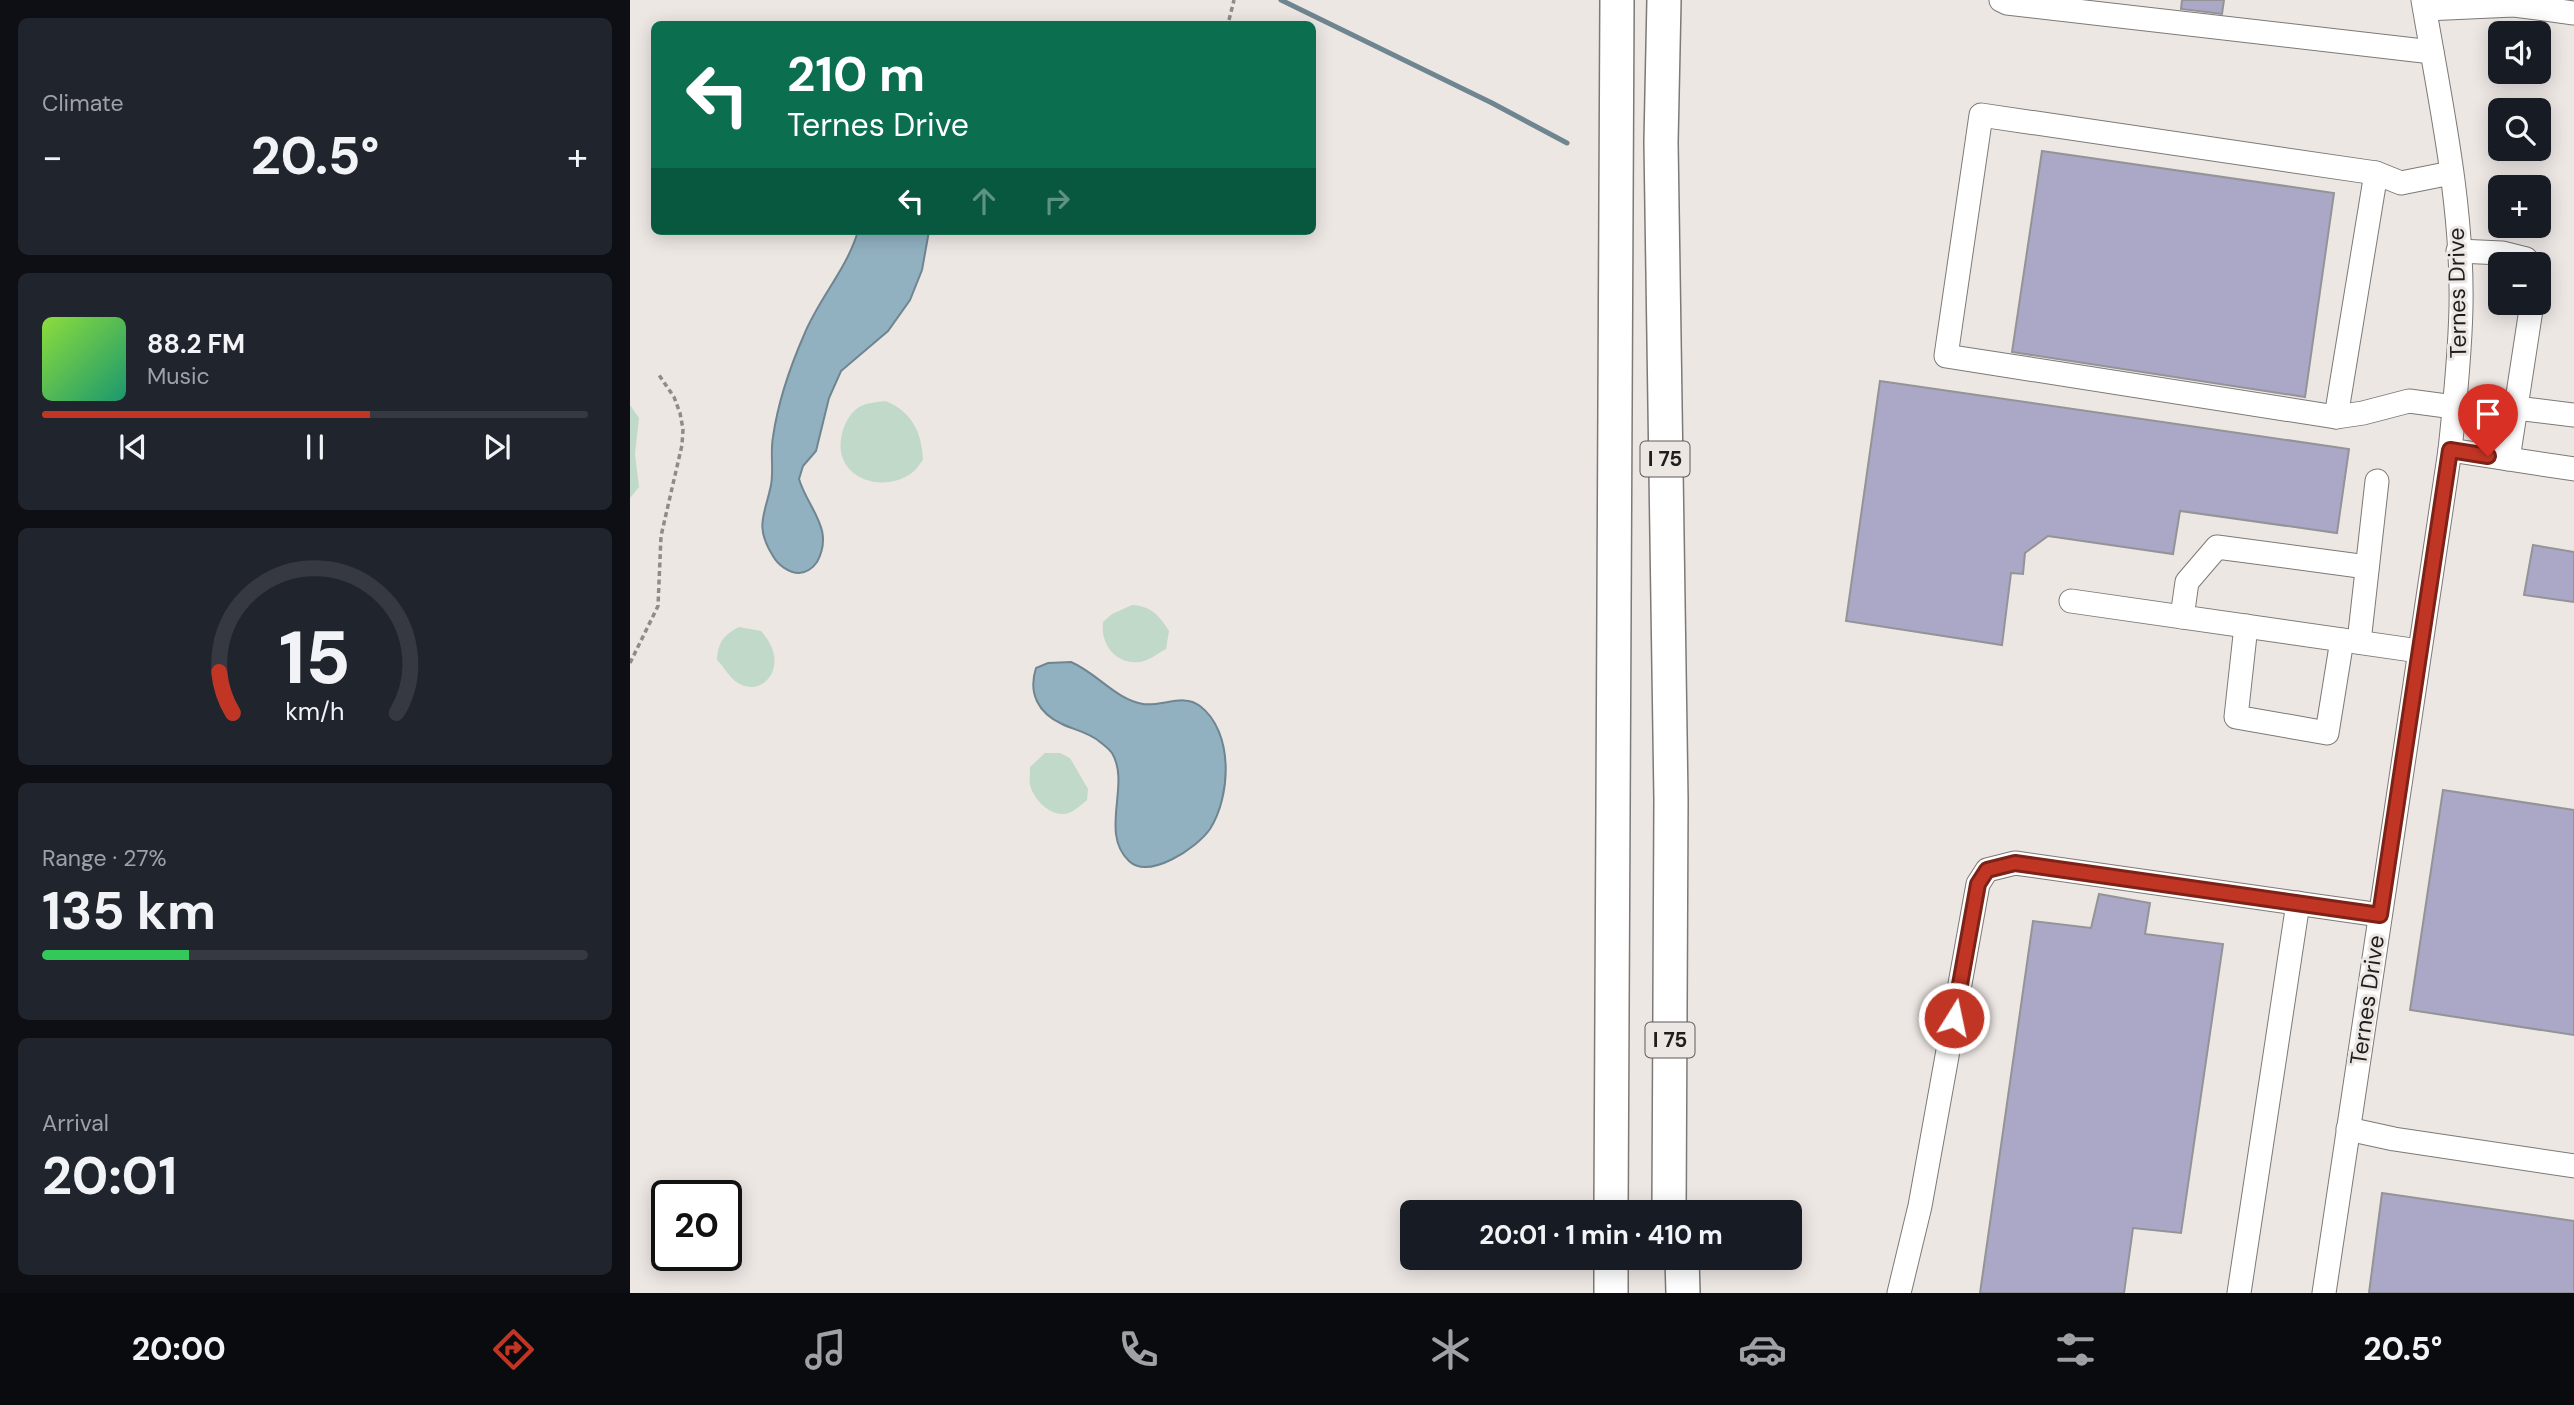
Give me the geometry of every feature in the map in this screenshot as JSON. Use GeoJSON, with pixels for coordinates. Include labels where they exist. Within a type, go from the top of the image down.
{"type":"FeatureCollection","features":[{"type":"Feature","properties":{"kind":"highway","name":"I 75"},"geometry":{"type":"LineString","coordinates":[[1611,1200],[1617,0]]}},
{"type":"Feature","properties":{"kind":"highway","name":"I 75"},"geometry":{"type":"LineString","coordinates":[[1664,0],[1661,142],[1671,800],[1669,1200]]}},
{"type":"Feature","properties":{"kind":"highway"},"geometry":{"type":"LineString","coordinates":[[1669,1163],[1677,1200]]}},
{"type":"Feature","properties":{"kind":"highway"},"geometry":{"type":"LineString","coordinates":[[1611,1270],[1611,1293]]}},
{"type":"Feature","properties":{"kind":"highway"},"geometry":{"type":"LineString","coordinates":[[1669,1270],[1669,1293]]}},
{"type":"Feature","properties":{"kind":"highway"},"geometry":{"type":"LineString","coordinates":[[1682,1270],[1683,1293]]}},
{"type":"Feature","properties":{"kind":"street"},"geometry":{"type":"LineString","coordinates":[[2001,0],[2007,3],[2432,52]]}},
{"type":"Feature","properties":{"kind":"street"},"geometry":{"type":"LineString","coordinates":[[2424,4],[2514,5],[2574,13]]}},
{"type":"Feature","properties":{"kind":"street","name":"Ternes Drive"},"geometry":{"type":"LineString","coordinates":[[2324,1293],[2450,450],[2454,407],[2461,304],[2458,251],[2451,173],[2424,4]]}},
{"type":"Feature","properties":{"kind":"street"},"geometry":{"type":"LineString","coordinates":[[2451,173],[2401,183],[2376,173],[1981,115],[1946,356],[2336,417],[2409,401],[2454,407]]}},
{"type":"Feature","properties":{"kind":"street"},"geometry":{"type":"LineString","coordinates":[[2336,417],[2376,173]]}},
{"type":"Feature","properties":{"kind":"street"},"geometry":{"type":"LineString","coordinates":[[2458,251],[2488,252]]}},
{"type":"Feature","properties":{"kind":"street"},"geometry":{"type":"LineString","coordinates":[[2508,459],[2530,315]]}},
{"type":"Feature","properties":{"kind":"street"},"geometry":{"type":"LineString","coordinates":[[2516,408],[2574,415]]}},
{"type":"Feature","properties":{"kind":"street"},"geometry":{"type":"LineString","coordinates":[[2450,450],[2574,469]]}},
{"type":"Feature","properties":{"kind":"street"},"geometry":{"type":"LineString","coordinates":[[2246,626],[2236,717],[2327,733],[2367,567],[2377,481]]}},
{"type":"Feature","properties":{"kind":"street"},"geometry":{"type":"LineString","coordinates":[[2182,617],[2188,582],[2217,547],[2367,567]]}},
{"type":"Feature","properties":{"kind":"street"},"geometry":{"type":"LineString","coordinates":[[2071,601],[2419,650]]}},
{"type":"Feature","properties":{"kind":"street"},"geometry":{"type":"LineString","coordinates":[[1899,1293],[1920,1206],[1978,884],[1987,870],[2015,863],[2380,915]]}},
{"type":"Feature","properties":{"kind":"street"},"geometry":{"type":"LineString","coordinates":[[2239,1293],[2298,903]]}},
{"type":"Feature","properties":{"kind":"street"},"geometry":{"type":"LineString","coordinates":[[2348,1129],[2394,1139],[2574,1166]]}},
{"type":"Feature","properties":{"kind":"path"},"geometry":{"type":"LineString","coordinates":[[1229,20],[1234,0]]}},
{"type":"Feature","properties":{"kind":"path"},"geometry":{"type":"LineString","coordinates":[[630,663],[657,606],[662,536],[682,445],[680,413],[674,397],[659,375]]}},
{"type":"Feature","properties":{"kind":"green space"},"geometry":{"type":"Polygon","coordinates":[[[885,401],[902,411],[914,424],[923,460],[913,472],[901,479],[874,482],[851,471],[844,461],[841,449],[842,434],[844,426],[856,409],[885,401]]]}},
{"type":"Feature","properties":{"kind":"green space"},"geometry":{"type":"Polygon","coordinates":[[[630,405],[639,418],[635,454],[639,487],[630,498],[630,405]]]}},
{"type":"Feature","properties":{"kind":"green space"},"geometry":{"type":"Polygon","coordinates":[[[1132,605],[1145,607],[1154,613],[1169,631],[1166,649],[1140,662],[1123,660],[1117,656],[1104,638],[1103,622],[1112,614],[1132,605]]]}},
{"type":"Feature","properties":{"kind":"green space"},"geometry":{"type":"Polygon","coordinates":[[[739,627],[761,631],[772,649],[773,671],[764,683],[758,686],[751,687],[735,681],[717,660],[722,640],[739,627]]]}},
{"type":"Feature","properties":{"kind":"green space"},"geometry":{"type":"Polygon","coordinates":[[[1045,753],[1060,753],[1070,758],[1088,789],[1087,800],[1069,813],[1052,811],[1038,800],[1032,790],[1030,767],[1045,753]]]}},
{"type":"Feature","properties":{"kind":"water"},"geometry":{"type":"Polygon","coordinates":[[[857,235],[928,235],[922,270],[910,300],[888,331],[841,371],[829,398],[816,451],[803,466],[799,479],[822,529],[822,550],[811,568],[795,573],[784,568],[775,559],[767,546],[762,528],[772,479],[775,424],[785,385],[804,335],[857,235]]]}},
{"type":"Feature","properties":{"kind":"water"},"geometry":{"type":"Polygon","coordinates":[[[1071,662],[1133,701],[1143,704],[1180,700],[1194,702],[1211,717],[1219,732],[1226,765],[1222,800],[1217,815],[1204,837],[1172,859],[1148,867],[1129,861],[1120,850],[1116,837],[1118,779],[1117,765],[1112,753],[1091,736],[1054,719],[1037,701],[1033,686],[1036,668],[1048,663],[1071,662]]]}},
{"type":"Feature","properties":{"kind":"building"},"geometry":{"type":"Polygon","coordinates":[[[2182,0],[2224,0],[2222,14],[2181,9],[2182,0]]]}},
{"type":"Feature","properties":{"kind":"building"},"geometry":{"type":"Polygon","coordinates":[[[2042,151],[2334,193],[2305,397],[2012,352],[2042,151]]]}},
{"type":"Feature","properties":{"kind":"building"},"geometry":{"type":"Polygon","coordinates":[[[1880,381],[2349,449],[2337,533],[2180,511],[2173,554],[2048,536],[2025,553],[2023,574],[2011,573],[2002,645],[1846,621],[1880,381]]]}},
{"type":"Feature","properties":{"kind":"building"},"geometry":{"type":"Polygon","coordinates":[[[2533,545],[2574,552],[2574,602],[2524,595],[2533,545]]]}},
{"type":"Feature","properties":{"kind":"building"},"geometry":{"type":"Polygon","coordinates":[[[2443,790],[2574,810],[2574,1035],[2410,1010],[2443,790]]]}},
{"type":"Feature","properties":{"kind":"building"},"geometry":{"type":"Polygon","coordinates":[[[2099,894],[2150,903],[2145,934],[2223,944],[2181,1233],[2133,1228],[2124,1293],[1980,1293],[2033,921],[2091,928],[2099,894]]]}},
{"type":"Feature","properties":{"kind":"building"},"geometry":{"type":"Polygon","coordinates":[[[2382,1193],[2574,1221],[2574,1293],[2369,1293],[2382,1193]]]}},
{"type":"Feature","properties":{"kind":"waterway"},"geometry":{"type":"LineString","coordinates":[[1281,0],[1492,103],[1567,143]]}},
{"type":"Feature","properties":{"kind":"route"},"geometry":{"type":"LineString","coordinates":[[1954,1018],[1978,884],[1987,870],[2003,865],[2015,863],[2380,915],[2450,450],[2488,456]]}}]}
